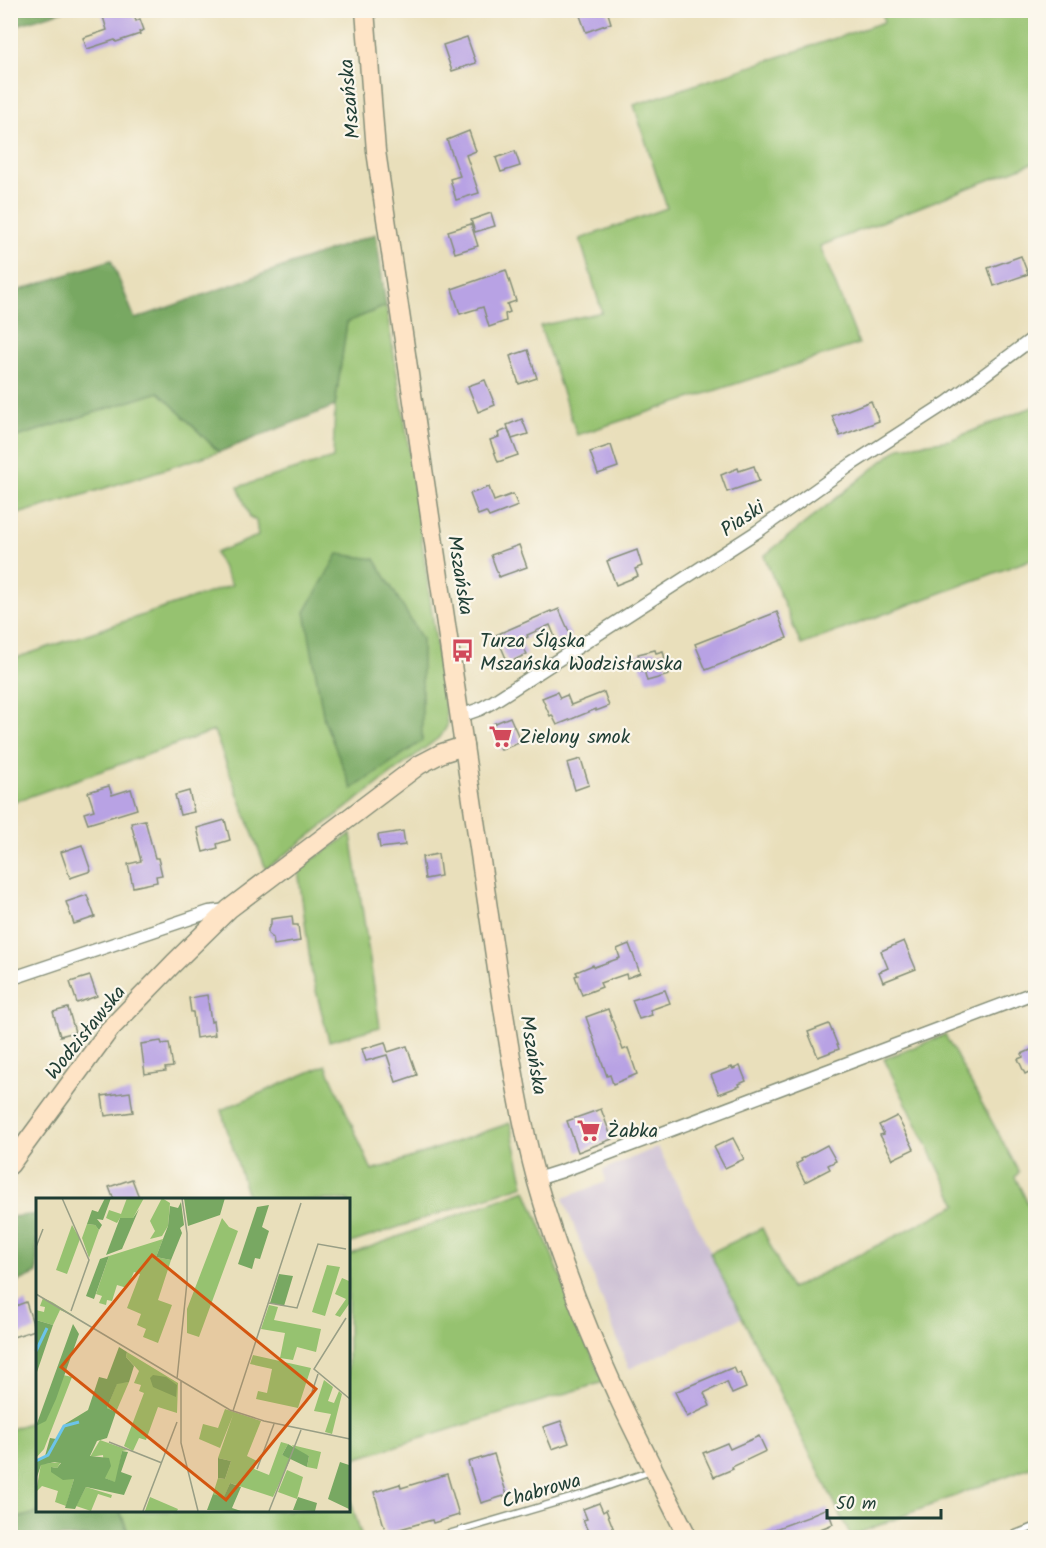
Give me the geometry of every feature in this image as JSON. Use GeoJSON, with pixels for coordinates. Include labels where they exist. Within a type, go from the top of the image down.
{"type":"FeatureCollection","features":[{"type":"Feature","properties":{"kind":"street","name":"Mszańska"},"geometry":{"type":"LineString","coordinates":[[365,10],[376,151],[511,1059],[526,1136],[537,1179],[573,1289],[619,1399],[688,1538]]}},
{"type":"Feature","properties":{"kind":"street","name":"Piaski"},"geometry":{"type":"LineString","coordinates":[[460,716],[491,703],[758,531],[852,465],[948,402],[1035,336]]}},
{"type":"Feature","properties":{"kind":"street","name":"Wodzisławska"},"geometry":{"type":"LineString","coordinates":[[10,1165],[111,1029],[229,909],[419,765],[442,753],[464,746]]}},
{"type":"Feature","properties":{"kind":"street","name":"Wodzisławska"},"geometry":{"type":"LineString","coordinates":[[10,979],[209,912],[229,909]]}},
{"type":"Feature","properties":{"kind":"street"},"geometry":{"type":"LineString","coordinates":[[537,1179],[562,1172],[1035,992]]}},
{"type":"Feature","properties":{"kind":"lane","name":"Chabrowa"},"geometry":{"type":"LineString","coordinates":[[435,1538],[588,1493],[654,1470]]}},
{"type":"Feature","properties":{"kind":"lane"},"geometry":{"type":"LineString","coordinates":[[1008,1537],[1035,1526]]}},
{"type":"Feature","properties":{"kind":"shaded area"},"geometry":{"type":"Polygon","coordinates":[[[658,1147],[743,1317],[629,1369],[563,1198],[606,1182],[603,1170],[658,1147]]]}},
{"type":"Feature","properties":{"kind":"green space"},"geometry":{"type":"Polygon","coordinates":[[[11,10],[63,10],[63,11],[11,27],[11,10]]]}},
{"type":"Feature","properties":{"kind":"green space"},"geometry":{"type":"Polygon","coordinates":[[[882,11],[1035,11],[1035,162],[820,246],[859,344],[577,435],[540,326],[602,312],[580,239],[667,208],[634,105],[884,22],[882,11]]]}},
{"type":"Feature","properties":{"kind":"green space"},"geometry":{"type":"Polygon","coordinates":[[[376,234],[386,306],[347,322],[335,406],[219,452],[159,392],[11,439],[11,293],[111,260],[135,319],[376,234]]]}},
{"type":"Feature","properties":{"kind":"green space"},"geometry":{"type":"Polygon","coordinates":[[[386,306],[407,435],[445,706],[447,726],[441,736],[266,869],[214,731],[11,803],[10,660],[232,585],[215,553],[258,536],[256,521],[250,517],[238,487],[333,458],[335,406],[347,322],[386,306]]]}},
{"type":"Feature","properties":{"kind":"green space"},"geometry":{"type":"Polygon","coordinates":[[[159,392],[219,452],[11,516],[11,439],[159,392]]]}},
{"type":"Feature","properties":{"kind":"green space"},"geometry":{"type":"Polygon","coordinates":[[[1035,406],[1035,558],[801,645],[764,556],[900,447],[950,440],[1035,406]]]}},
{"type":"Feature","properties":{"kind":"green space"},"geometry":{"type":"Polygon","coordinates":[[[338,554],[375,559],[422,639],[422,741],[352,789],[324,720],[305,612],[338,554]]]}},
{"type":"Feature","properties":{"kind":"green space"},"geometry":{"type":"Polygon","coordinates":[[[351,834],[380,1027],[329,1041],[312,975],[298,869],[351,834]]]}},
{"type":"Feature","properties":{"kind":"green space"},"geometry":{"type":"Polygon","coordinates":[[[945,1035],[1019,1172],[1015,1177],[1035,1218],[1035,1465],[851,1536],[710,1253],[762,1228],[791,1289],[957,1205],[884,1059],[945,1035]]]}},
{"type":"Feature","properties":{"kind":"green space"},"geometry":{"type":"Polygon","coordinates":[[[326,1065],[372,1171],[510,1123],[524,1185],[350,1243],[350,1198],[248,1198],[221,1110],[326,1065]]]}},
{"type":"Feature","properties":{"kind":"green space"},"geometry":{"type":"Polygon","coordinates":[[[526,1190],[603,1382],[350,1460],[350,1254],[526,1190]]]}},
{"type":"Feature","properties":{"kind":"green space"},"geometry":{"type":"Polygon","coordinates":[[[36,1214],[36,1273],[11,1285],[11,1217],[36,1214]]]}},
{"type":"Feature","properties":{"kind":"green space"},"geometry":{"type":"Polygon","coordinates":[[[36,1420],[36,1512],[40,1512],[11,1520],[11,1429],[36,1420]]]}},
{"type":"Feature","properties":{"kind":"green space"},"geometry":{"type":"Polygon","coordinates":[[[350,1499],[362,1537],[130,1537],[120,1512],[350,1512],[350,1499]]]}},
{"type":"Feature","properties":{"kind":"green space"},"geometry":{"type":"Polygon","coordinates":[[[40,1512],[120,1512],[130,1537],[11,1537],[11,1520],[40,1512]]]}},
{"type":"Feature","properties":{"kind":"building"},"geometry":{"type":"Polygon","coordinates":[[[101,10],[132,10],[136,21],[140,19],[144,30],[139,32],[140,34],[116,42],[115,40],[87,49],[83,38],[107,30],[101,10]]]}},
{"type":"Feature","properties":{"kind":"building"},"geometry":{"type":"Polygon","coordinates":[[[578,10],[607,10],[611,23],[586,32],[578,10]]]}},
{"type":"Feature","properties":{"kind":"building"},"geometry":{"type":"Polygon","coordinates":[[[467,37],[476,63],[452,71],[443,45],[467,37]]]}},
{"type":"Feature","properties":{"kind":"building"},"geometry":{"type":"Polygon","coordinates":[[[469,131],[476,151],[466,155],[479,193],[456,200],[450,179],[460,176],[447,140],[469,131]]]}},
{"type":"Feature","properties":{"kind":"building"},"geometry":{"type":"Polygon","coordinates":[[[515,151],[520,166],[501,172],[496,158],[515,151]]]}},
{"type":"Feature","properties":{"kind":"building"},"geometry":{"type":"Polygon","coordinates":[[[491,213],[495,226],[475,232],[471,220],[491,213]]]}},
{"type":"Feature","properties":{"kind":"building"},"geometry":{"type":"Polygon","coordinates":[[[471,224],[478,246],[455,253],[448,231],[471,224]]]}},
{"type":"Feature","properties":{"kind":"building"},"geometry":{"type":"Polygon","coordinates":[[[1021,256],[1028,274],[994,286],[988,268],[1021,256]]]}},
{"type":"Feature","properties":{"kind":"building"},"geometry":{"type":"Polygon","coordinates":[[[506,270],[516,301],[507,304],[510,312],[505,314],[506,321],[489,327],[483,307],[460,314],[452,289],[506,270]]]}},
{"type":"Feature","properties":{"kind":"building"},"geometry":{"type":"Polygon","coordinates":[[[528,350],[537,378],[519,384],[510,356],[528,350]]]}},
{"type":"Feature","properties":{"kind":"building"},"geometry":{"type":"Polygon","coordinates":[[[485,380],[495,405],[478,412],[468,386],[485,380]]]}},
{"type":"Feature","properties":{"kind":"building"},"geometry":{"type":"Polygon","coordinates":[[[871,401],[879,421],[840,436],[832,416],[871,401]]]}},
{"type":"Feature","properties":{"kind":"building"},"geometry":{"type":"Polygon","coordinates":[[[522,419],[528,434],[512,439],[507,425],[522,419]]]}},
{"type":"Feature","properties":{"kind":"building"},"geometry":{"type":"Polygon","coordinates":[[[508,429],[518,455],[498,462],[490,440],[499,437],[498,433],[508,429]]]}},
{"type":"Feature","properties":{"kind":"building"},"geometry":{"type":"Polygon","coordinates":[[[611,445],[618,467],[598,474],[590,452],[611,445]]]}},
{"type":"Feature","properties":{"kind":"building"},"geometry":{"type":"Polygon","coordinates":[[[754,466],[759,481],[727,492],[721,475],[738,468],[739,471],[754,466]]]}},
{"type":"Feature","properties":{"kind":"building"},"geometry":{"type":"Polygon","coordinates":[[[489,487],[494,501],[513,494],[518,506],[489,517],[486,512],[478,515],[470,494],[489,487]]]}},
{"type":"Feature","properties":{"kind":"building"},"geometry":{"type":"Polygon","coordinates":[[[519,545],[527,567],[499,577],[491,555],[519,545]]]}},
{"type":"Feature","properties":{"kind":"building"},"geometry":{"type":"Polygon","coordinates":[[[637,550],[642,566],[635,569],[638,576],[616,585],[607,561],[637,550]]]}},
{"type":"Feature","properties":{"kind":"building"},"geometry":{"type":"Polygon","coordinates":[[[559,609],[571,636],[557,642],[550,625],[527,635],[528,637],[520,641],[527,654],[508,663],[496,635],[559,609]]]}},
{"type":"Feature","properties":{"kind":"building"},"geometry":{"type":"Polygon","coordinates":[[[777,612],[787,638],[706,670],[695,644],[777,612]]]}},
{"type":"Feature","properties":{"kind":"building"},"geometry":{"type":"Polygon","coordinates":[[[655,650],[656,653],[663,651],[669,675],[647,681],[638,654],[655,650]]]}},
{"type":"Feature","properties":{"kind":"building"},"geometry":{"type":"Polygon","coordinates":[[[557,692],[560,698],[567,695],[571,705],[604,692],[609,706],[557,725],[542,698],[557,692]]]}},
{"type":"Feature","properties":{"kind":"building"},"geometry":{"type":"Polygon","coordinates":[[[510,717],[521,742],[501,750],[493,733],[496,731],[493,724],[510,717]]]}},
{"type":"Feature","properties":{"kind":"building"},"geometry":{"type":"Polygon","coordinates":[[[581,759],[589,785],[575,790],[567,763],[581,759]]]}},
{"type":"Feature","properties":{"kind":"building"},"geometry":{"type":"Polygon","coordinates":[[[109,786],[112,795],[131,789],[137,809],[88,824],[84,813],[94,810],[88,792],[109,786]]]}},
{"type":"Feature","properties":{"kind":"building"},"geometry":{"type":"Polygon","coordinates":[[[189,791],[194,812],[180,815],[175,795],[189,791]]]}},
{"type":"Feature","properties":{"kind":"building"},"geometry":{"type":"Polygon","coordinates":[[[145,820],[162,875],[156,876],[157,882],[133,887],[128,864],[141,861],[131,823],[145,820]]]}},
{"type":"Feature","properties":{"kind":"building"},"geometry":{"type":"Polygon","coordinates":[[[225,820],[230,840],[217,844],[218,848],[203,852],[197,828],[225,820]]]}},
{"type":"Feature","properties":{"kind":"building"},"geometry":{"type":"Polygon","coordinates":[[[403,831],[405,845],[380,848],[378,835],[403,831]]]}},
{"type":"Feature","properties":{"kind":"building"},"geometry":{"type":"Polygon","coordinates":[[[82,845],[91,871],[70,878],[61,852],[82,845]]]}},
{"type":"Feature","properties":{"kind":"building"},"geometry":{"type":"Polygon","coordinates":[[[438,854],[441,876],[425,879],[422,857],[438,854]]]}},
{"type":"Feature","properties":{"kind":"building"},"geometry":{"type":"Polygon","coordinates":[[[87,895],[95,917],[74,924],[66,902],[87,895]]]}},
{"type":"Feature","properties":{"kind":"building"},"geometry":{"type":"Polygon","coordinates":[[[292,916],[293,925],[298,925],[300,941],[274,945],[273,938],[268,934],[271,919],[292,916]]]}},
{"type":"Feature","properties":{"kind":"building"},"geometry":{"type":"Polygon","coordinates":[[[904,941],[916,969],[883,982],[879,972],[888,968],[881,951],[904,941]]]}},
{"type":"Feature","properties":{"kind":"building"},"geometry":{"type":"Polygon","coordinates":[[[629,944],[640,973],[627,978],[626,974],[600,983],[602,987],[582,995],[575,976],[578,975],[576,972],[620,958],[617,949],[629,944]]]}},
{"type":"Feature","properties":{"kind":"building"},"geometry":{"type":"Polygon","coordinates":[[[90,976],[97,996],[77,1003],[70,982],[90,976]]]}},
{"type":"Feature","properties":{"kind":"building"},"geometry":{"type":"Polygon","coordinates":[[[665,990],[670,1003],[650,1010],[652,1015],[639,1019],[632,1000],[665,990]]]}},
{"type":"Feature","properties":{"kind":"building"},"geometry":{"type":"Polygon","coordinates":[[[207,995],[215,1035],[196,1038],[189,998],[207,995]]]}},
{"type":"Feature","properties":{"kind":"building"},"geometry":{"type":"Polygon","coordinates":[[[68,1008],[75,1032],[60,1036],[53,1012],[68,1008]]]}},
{"type":"Feature","properties":{"kind":"building"},"geometry":{"type":"Polygon","coordinates":[[[608,1009],[623,1050],[628,1048],[637,1074],[613,1084],[610,1075],[607,1076],[586,1017],[608,1009]]]}},
{"type":"Feature","properties":{"kind":"building"},"geometry":{"type":"Polygon","coordinates":[[[829,1024],[839,1049],[818,1057],[808,1032],[829,1024]]]}},
{"type":"Feature","properties":{"kind":"building"},"geometry":{"type":"Polygon","coordinates":[[[161,1041],[162,1044],[169,1043],[173,1067],[165,1068],[166,1071],[145,1074],[141,1044],[161,1041]]]}},
{"type":"Feature","properties":{"kind":"building"},"geometry":{"type":"Polygon","coordinates":[[[385,1042],[388,1052],[407,1046],[417,1075],[396,1082],[387,1055],[366,1061],[362,1049],[385,1042]]]}},
{"type":"Feature","properties":{"kind":"building"},"geometry":{"type":"Polygon","coordinates":[[[1035,1048],[1035,1080],[1031,1071],[1025,1074],[1018,1059],[1023,1057],[1022,1054],[1035,1048]]]}},
{"type":"Feature","properties":{"kind":"building"},"geometry":{"type":"Polygon","coordinates":[[[740,1066],[746,1081],[739,1084],[740,1086],[719,1094],[711,1075],[740,1066]]]}},
{"type":"Feature","properties":{"kind":"building"},"geometry":{"type":"Polygon","coordinates":[[[130,1092],[133,1112],[105,1116],[102,1096],[130,1092]]]}},
{"type":"Feature","properties":{"kind":"building","name":"Żabka"},"geometry":{"type":"Polygon","coordinates":[[[601,1109],[612,1139],[578,1152],[567,1121],[601,1109]]]}},
{"type":"Feature","properties":{"kind":"building"},"geometry":{"type":"Polygon","coordinates":[[[897,1116],[914,1149],[893,1159],[880,1135],[884,1134],[879,1125],[897,1116]]]}},
{"type":"Feature","properties":{"kind":"building"},"geometry":{"type":"Polygon","coordinates":[[[733,1138],[744,1159],[725,1168],[714,1147],[733,1138]]]}},
{"type":"Feature","properties":{"kind":"building"},"geometry":{"type":"Polygon","coordinates":[[[827,1145],[836,1161],[828,1165],[830,1169],[805,1182],[796,1164],[827,1145]]]}},
{"type":"Feature","properties":{"kind":"building"},"geometry":{"type":"Polygon","coordinates":[[[132,1179],[139,1198],[113,1198],[109,1187],[132,1179]]]}},
{"type":"Feature","properties":{"kind":"building"},"geometry":{"type":"Polygon","coordinates":[[[26,1302],[35,1330],[10,1338],[10,1308],[26,1302]]]}},
{"type":"Feature","properties":{"kind":"building"},"geometry":{"type":"Polygon","coordinates":[[[734,1367],[737,1374],[740,1373],[746,1388],[732,1394],[727,1382],[704,1393],[710,1406],[687,1417],[675,1392],[734,1367]]]}},
{"type":"Feature","properties":{"kind":"building"},"geometry":{"type":"Polygon","coordinates":[[[561,1421],[569,1443],[552,1449],[543,1427],[561,1421]]]}},
{"type":"Feature","properties":{"kind":"building"},"geometry":{"type":"Polygon","coordinates":[[[759,1436],[766,1451],[714,1477],[703,1453],[727,1443],[730,1449],[759,1436]]]}},
{"type":"Feature","properties":{"kind":"building"},"geometry":{"type":"Polygon","coordinates":[[[494,1454],[507,1495],[481,1503],[468,1462],[494,1454]]]}},
{"type":"Feature","properties":{"kind":"building"},"geometry":{"type":"Polygon","coordinates":[[[447,1474],[459,1515],[386,1533],[374,1492],[400,1484],[401,1488],[447,1474]]]}},
{"type":"Feature","properties":{"kind":"building"},"geometry":{"type":"Polygon","coordinates":[[[599,1503],[603,1512],[606,1510],[614,1530],[590,1536],[583,1520],[587,1519],[583,1509],[599,1503]]]}},
{"type":"Feature","properties":{"kind":"building"},"geometry":{"type":"Polygon","coordinates":[[[827,1508],[833,1524],[798,1538],[755,1538],[755,1536],[827,1508]]]}},
{"type":"Feature","properties":{"kind":"place","name":"Turza Śląska Mszańska Wodzisławska"},"geometry":{"type":"Point","coordinates":[462,651]}},
{"type":"Feature","properties":{"kind":"place","name":"Zielony smok"},"geometry":{"type":"Point","coordinates":[501,736]}},
{"type":"Feature","properties":{"kind":"place","name":"Żabka"},"geometry":{"type":"Point","coordinates":[589,1130]}}]}
